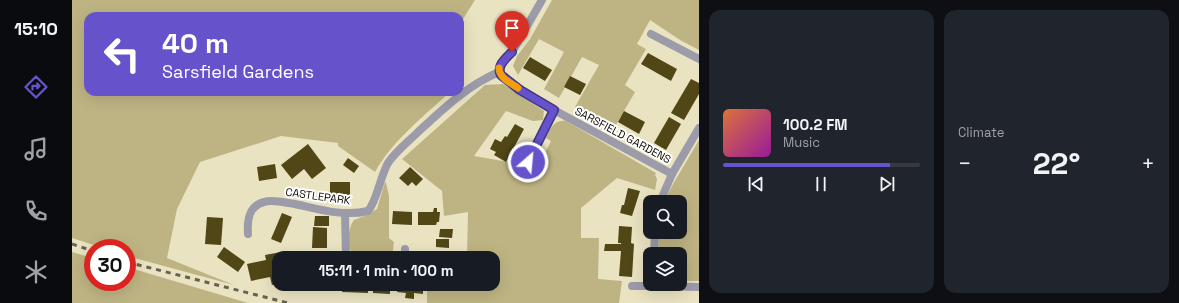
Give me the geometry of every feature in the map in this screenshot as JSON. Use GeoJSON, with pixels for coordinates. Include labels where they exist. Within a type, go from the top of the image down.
{"type":"FeatureCollection","features":[{"type":"Feature","properties":{"kind":"street"},"geometry":{"type":"LineString","coordinates":[[499,72],[501,64],[512,52],[542,0]]}},
{"type":"Feature","properties":{"kind":"street"},"geometry":{"type":"LineString","coordinates":[[651,34],[699,59]]}},
{"type":"Feature","properties":{"kind":"street","name":"SARSFIELD GARDENS"},"geometry":{"type":"LineString","coordinates":[[499,72],[503,78],[554,110],[672,174],[699,128]]}},
{"type":"Feature","properties":{"kind":"street","name":"CASTLEPARK"},"geometry":{"type":"LineString","coordinates":[[464,93],[486,78],[499,72]]}},
{"type":"Feature","properties":{"kind":"street","name":"CASTLEPARK"},"geometry":{"type":"LineString","coordinates":[[248,234],[249,216],[252,210],[264,202],[285,202],[345,213],[368,211],[374,204],[380,180],[388,163],[398,151],[451,102],[460,96]]}},
{"type":"Feature","properties":{"kind":"street"},"geometry":{"type":"LineString","coordinates":[[528,162],[554,110]]}},
{"type":"Feature","properties":{"kind":"street"},"geometry":{"type":"LineString","coordinates":[[663,195],[672,174]]}},
{"type":"Feature","properties":{"kind":"street"},"geometry":{"type":"LineString","coordinates":[[345,213],[346,251]]}},
{"type":"Feature","properties":{"kind":"street"},"geometry":{"type":"LineString","coordinates":[[632,286],[643,285]]}},
{"type":"Feature","properties":{"kind":"street"},"geometry":{"type":"LineString","coordinates":[[687,286],[699,287]]}},
{"type":"Feature","properties":{"kind":"shaded area"},"geometry":{"type":"Polygon","coordinates":[[[72,0],[475,0],[464,18],[464,12],[84,12],[84,96],[446,96],[400,139],[375,172],[338,146],[338,143],[281,136],[200,162],[177,209],[167,258],[234,285],[136,258],[136,239],[84,239],[84,242],[72,238],[72,0]]]}},
{"type":"Feature","properties":{"kind":"shaded area"},"geometry":{"type":"Polygon","coordinates":[[[552,0],[699,0],[699,50],[680,40],[650,20],[637,44],[646,49],[625,85],[635,92],[613,130],[575,107],[599,65],[582,57],[559,98],[544,89],[564,52],[539,39],[518,75],[513,66],[517,56],[530,39],[552,0]]]}},
{"type":"Feature","properties":{"kind":"shaded area"},"geometry":{"type":"Polygon","coordinates":[[[503,84],[544,111],[543,120],[533,121],[506,111],[474,156],[538,167],[551,141],[546,138],[551,128],[555,123],[566,121],[656,173],[655,175],[657,179],[655,190],[617,178],[581,208],[581,238],[599,238],[598,279],[622,281],[619,303],[427,303],[427,291],[500,291],[500,251],[467,251],[468,212],[444,216],[442,191],[402,159],[485,85],[503,84]]]}},
{"type":"Feature","properties":{"kind":"shaded area"},"geometry":{"type":"Polygon","coordinates":[[[699,140],[699,281],[687,281],[687,247],[658,247],[659,239],[687,239],[687,195],[668,195],[699,140]]]}},
{"type":"Feature","properties":{"kind":"shaded area"},"geometry":{"type":"Polygon","coordinates":[[[385,182],[389,196],[389,238],[394,242],[392,251],[351,251],[349,235],[354,220],[377,209],[385,182]]]}},
{"type":"Feature","properties":{"kind":"shaded area"},"geometry":{"type":"Polygon","coordinates":[[[72,252],[84,255],[84,291],[136,291],[136,270],[248,303],[72,303],[72,252]]]}},
{"type":"Feature","properties":{"kind":"building"},"geometry":{"type":"Polygon","coordinates":[[[648,53],[677,69],[671,81],[641,64],[648,53]]]}},
{"type":"Feature","properties":{"kind":"building"},"geometry":{"type":"Polygon","coordinates":[[[530,57],[552,70],[545,81],[523,68],[530,57]]]}},
{"type":"Feature","properties":{"kind":"building"},"geometry":{"type":"Polygon","coordinates":[[[570,76],[586,84],[580,95],[564,87],[570,76]]]}},
{"type":"Feature","properties":{"kind":"building"},"geometry":{"type":"Polygon","coordinates":[[[691,79],[699,83],[699,94],[684,120],[671,113],[691,79]]]}},
{"type":"Feature","properties":{"kind":"building"},"geometry":{"type":"Polygon","coordinates":[[[624,111],[645,122],[639,134],[618,122],[624,111]]]}},
{"type":"Feature","properties":{"kind":"building"},"geometry":{"type":"Polygon","coordinates":[[[669,117],[681,124],[666,150],[654,143],[669,117]]]}},
{"type":"Feature","properties":{"kind":"building"},"geometry":{"type":"Polygon","coordinates":[[[515,124],[524,129],[506,162],[494,155],[496,152],[490,149],[495,139],[501,142],[505,136],[507,137],[515,124]]]}},
{"type":"Feature","properties":{"kind":"building"},"geometry":{"type":"Polygon","coordinates":[[[308,144],[326,168],[312,179],[304,169],[292,179],[281,165],[308,144]]]}},
{"type":"Feature","properties":{"kind":"building"},"geometry":{"type":"Polygon","coordinates":[[[348,158],[359,166],[354,173],[343,165],[348,158]]]}},
{"type":"Feature","properties":{"kind":"building"},"geometry":{"type":"Polygon","coordinates":[[[275,164],[277,178],[259,181],[257,167],[275,164]]]}},
{"type":"Feature","properties":{"kind":"building"},"geometry":{"type":"Polygon","coordinates":[[[410,167],[423,179],[416,186],[412,182],[408,186],[399,178],[410,167]]]}},
{"type":"Feature","properties":{"kind":"building"},"geometry":{"type":"Polygon","coordinates":[[[330,182],[350,182],[350,195],[330,195],[330,182]]]}},
{"type":"Feature","properties":{"kind":"building"},"geometry":{"type":"Polygon","coordinates":[[[628,188],[640,191],[632,216],[620,213],[622,205],[624,205],[628,188]]]}},
{"type":"Feature","properties":{"kind":"building"},"geometry":{"type":"Polygon","coordinates":[[[434,208],[437,208],[437,212],[440,212],[439,222],[437,222],[436,225],[418,225],[418,212],[433,212],[434,208]]]}},
{"type":"Feature","properties":{"kind":"building"},"geometry":{"type":"Polygon","coordinates":[[[393,211],[412,212],[412,225],[392,224],[393,211]]]}},
{"type":"Feature","properties":{"kind":"building"},"geometry":{"type":"Polygon","coordinates":[[[282,213],[292,217],[281,243],[271,239],[282,213]]]}},
{"type":"Feature","properties":{"kind":"building"},"geometry":{"type":"Polygon","coordinates":[[[315,216],[329,216],[329,226],[314,226],[315,216]]]}},
{"type":"Feature","properties":{"kind":"building"},"geometry":{"type":"Polygon","coordinates":[[[207,217],[223,218],[221,245],[205,244],[207,217]]]}},
{"type":"Feature","properties":{"kind":"building"},"geometry":{"type":"Polygon","coordinates":[[[619,226],[632,227],[631,243],[634,244],[632,277],[619,276],[621,251],[604,251],[605,244],[621,244],[618,243],[619,226]]]}},
{"type":"Feature","properties":{"kind":"building"},"geometry":{"type":"Polygon","coordinates":[[[313,227],[327,228],[327,248],[312,248],[313,227]]]}},
{"type":"Feature","properties":{"kind":"building"},"geometry":{"type":"Polygon","coordinates":[[[440,229],[453,229],[452,238],[439,237],[440,229]]]}},
{"type":"Feature","properties":{"kind":"building"},"geometry":{"type":"Polygon","coordinates":[[[436,239],[449,239],[449,248],[436,247],[436,239]]]}},
{"type":"Feature","properties":{"kind":"building"},"geometry":{"type":"Polygon","coordinates":[[[224,247],[245,262],[238,272],[217,257],[224,247]]]}},
{"type":"Feature","properties":{"kind":"building"},"geometry":{"type":"Polygon","coordinates":[[[272,254],[272,285],[270,277],[251,281],[247,264],[266,260],[265,255],[272,254]]]}},
{"type":"Feature","properties":{"kind":"building"},"geometry":{"type":"Polygon","coordinates":[[[368,291],[368,293],[342,292],[368,291]]]}},
{"type":"Feature","properties":{"kind":"building"},"geometry":{"type":"Polygon","coordinates":[[[373,291],[390,291],[390,294],[373,293],[373,291]]]}},
{"type":"Feature","properties":{"kind":"building"},"geometry":{"type":"Polygon","coordinates":[[[423,291],[423,294],[414,293],[414,299],[405,298],[406,293],[397,292],[423,291]]]}},
{"type":"Feature","properties":{"kind":"railway"},"geometry":{"type":"LineString","coordinates":[[72,244],[84,248]]}},
{"type":"Feature","properties":{"kind":"railway"},"geometry":{"type":"LineString","coordinates":[[136,264],[288,303]]}},
{"type":"Feature","properties":{"kind":"slow traffic"},"geometry":{"type":"LineString","coordinates":[[499,68],[499,72],[503,78],[518,88]]}},
{"type":"Feature","properties":{"kind":"route"},"geometry":{"type":"LineString","coordinates":[[512,52],[499,68],[499,72],[503,78],[554,110],[528,162]]}}]}
